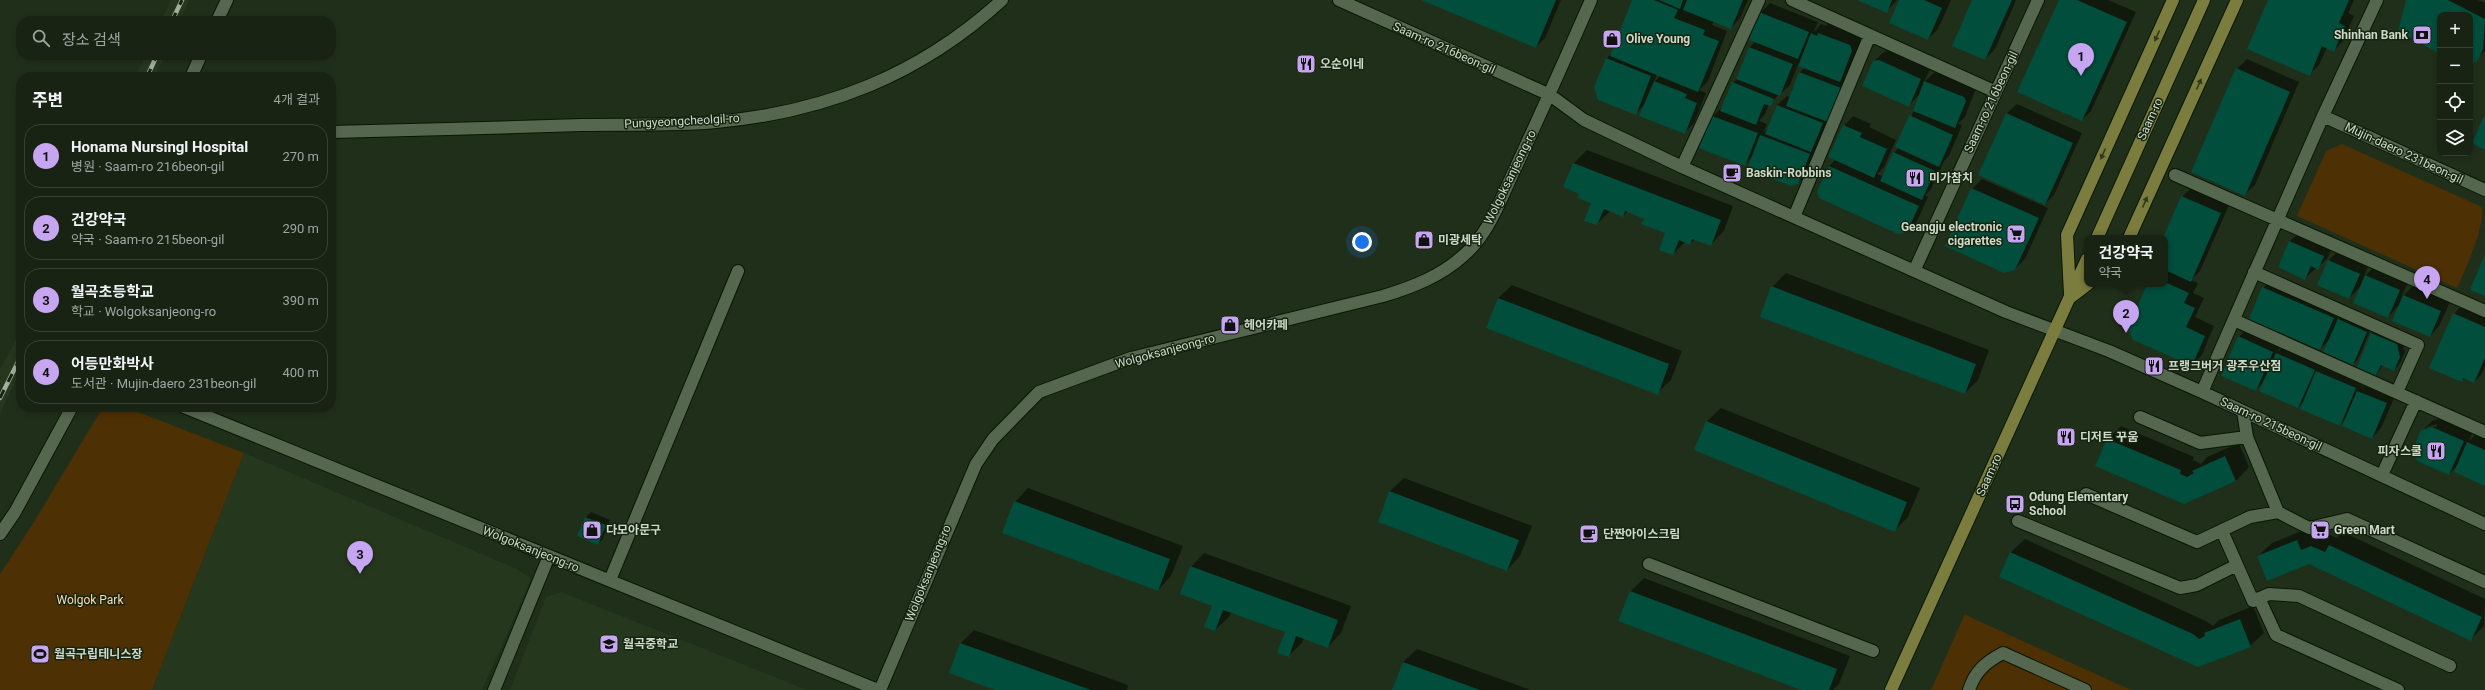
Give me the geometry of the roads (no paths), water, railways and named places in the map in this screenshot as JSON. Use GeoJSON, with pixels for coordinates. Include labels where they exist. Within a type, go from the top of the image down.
{"type":"FeatureCollection","features":[{"type":"Feature","properties":{"kind":"main road"},"geometry":{"type":"LineString","coordinates":[[2070,297],[2067,235],[2173,0]]}},
{"type":"Feature","properties":{"kind":"main road","name":"Saam-ro"},"geometry":{"type":"LineString","coordinates":[[2098,235],[2204,0]]}},
{"type":"Feature","properties":{"kind":"main road"},"geometry":{"type":"LineString","coordinates":[[2130,235],[2237,0]]}},
{"type":"Feature","properties":{"kind":"main road","name":"Saam-ro"},"geometry":{"type":"LineString","coordinates":[[1891,690],[2084,266]]}},
{"type":"Feature","properties":{"kind":"main road"},"geometry":{"type":"LineString","coordinates":[[2070,297],[2084,287]]}},
{"type":"Feature","properties":{"kind":"street"},"geometry":{"type":"LineString","coordinates":[[219,16],[227,0]]}},
{"type":"Feature","properties":{"kind":"street","name":"Pungyeongcheolgil-ro"},"geometry":{"type":"LineString","coordinates":[[336,132],[715,122],[798,110],[855,93],[903,71],[974,25],[1002,0]]}},
{"type":"Feature","properties":{"kind":"street","name":"Saam-ro 216beon-gil"},"geometry":{"type":"LineString","coordinates":[[1339,0],[1550,95],[1584,120],[1682,167],[1915,269],[2006,312],[2055,330]]}},
{"type":"Feature","properties":{"kind":"street"},"geometry":{"type":"LineString","coordinates":[[1550,95],[1591,0]]}},
{"type":"Feature","properties":{"kind":"street"},"geometry":{"type":"LineString","coordinates":[[1682,167],[1759,0]]}},
{"type":"Feature","properties":{"kind":"street"},"geometry":{"type":"LineString","coordinates":[[1792,0],[1996,92]]}},
{"type":"Feature","properties":{"kind":"street","name":"Saam-ro 216beon-gil"},"geometry":{"type":"LineString","coordinates":[[1915,269],[2038,0]]}},
{"type":"Feature","properties":{"kind":"street"},"geometry":{"type":"LineString","coordinates":[[2202,392],[2323,116],[2377,0]]}},
{"type":"Feature","properties":{"kind":"street"},"geometry":{"type":"LineString","coordinates":[[1794,217],[1870,35]]}},
{"type":"Feature","properties":{"kind":"street"},"geometry":{"type":"LineString","coordinates":[[193,72],[199,60]]}},
{"type":"Feature","properties":{"kind":"street","name":"Wolgoksanjeong-ro"},"geometry":{"type":"LineString","coordinates":[[196,412],[879,690],[976,464],[993,439],[1039,392],[1131,358],[1383,296],[1408,288],[1446,270],[1469,251],[1487,226],[1550,95]]}},
{"type":"Feature","properties":{"kind":"street","name":"Mujin-daero 231beon-gil"},"geometry":{"type":"LineString","coordinates":[[2323,116],[2485,190]]}},
{"type":"Feature","properties":{"kind":"street"},"geometry":{"type":"LineString","coordinates":[[2175,175],[2485,311]]}},
{"type":"Feature","properties":{"kind":"street"},"geometry":{"type":"LineString","coordinates":[[610,580],[738,271]]}},
{"type":"Feature","properties":{"kind":"street"},"geometry":{"type":"LineString","coordinates":[[2254,272],[2418,346],[2397,392]]}},
{"type":"Feature","properties":{"kind":"street"},"geometry":{"type":"LineString","coordinates":[[2234,320],[2485,432]]}},
{"type":"Feature","properties":{"kind":"street","name":"Saam-ro 215beon-gil"},"geometry":{"type":"LineString","coordinates":[[2055,330],[2202,392],[2485,524]]}},
{"type":"Feature","properties":{"kind":"street"},"geometry":{"type":"LineString","coordinates":[[2382,476],[2416,401]]}},
{"type":"Feature","properties":{"kind":"street"},"geometry":{"type":"LineString","coordinates":[[2243,411],[2247,437],[2278,512]]}},
{"type":"Feature","properties":{"kind":"street"},"geometry":{"type":"LineString","coordinates":[[0,534],[15,512],[69,412]]}},
{"type":"Feature","properties":{"kind":"street"},"geometry":{"type":"LineString","coordinates":[[2140,417],[2200,443],[2247,437]]}},
{"type":"Feature","properties":{"kind":"street"},"geometry":{"type":"LineString","coordinates":[[2086,494],[2197,542],[2250,517],[2278,512],[2309,528],[2347,518],[2485,582]]}},
{"type":"Feature","properties":{"kind":"street"},"geometry":{"type":"LineString","coordinates":[[2018,521],[2180,588],[2197,586],[2237,565]]}},
{"type":"Feature","properties":{"kind":"street"},"geometry":{"type":"LineString","coordinates":[[2222,530],[2253,601],[2269,594],[2299,596],[2450,666]]}},
{"type":"Feature","properties":{"kind":"street"},"geometry":{"type":"LineString","coordinates":[[494,690],[549,556]]}},
{"type":"Feature","properties":{"kind":"street"},"geometry":{"type":"LineString","coordinates":[[1649,564],[1873,651]]}},
{"type":"Feature","properties":{"kind":"street"},"geometry":{"type":"LineString","coordinates":[[2259,598],[2276,634],[2398,690]]}},
{"type":"Feature","properties":{"kind":"street"},"geometry":{"type":"LineString","coordinates":[[1969,690],[1973,678],[1987,662],[2003,653],[2085,690]]}},
{"type":"Feature","properties":{"kind":"railway"},"geometry":{"type":"LineString","coordinates":[[174,16],[182,0]]}},
{"type":"Feature","properties":{"kind":"railway"},"geometry":{"type":"LineString","coordinates":[[149,72],[155,60]]}},
{"type":"Feature","properties":{"kind":"railway"},"geometry":{"type":"LineString","coordinates":[[0,398],[16,366]]}},
{"type":"Feature","properties":{"kind":"place","name":"Shinhan Bank"},"geometry":{"type":"Point","coordinates":[2422,35]}},
{"type":"Feature","properties":{"kind":"place","name":"Olive Young"},"geometry":{"type":"Point","coordinates":[1612,39]}},
{"type":"Feature","properties":{"kind":"place","name":"오순이네"},"geometry":{"type":"Point","coordinates":[1306,64]}},
{"type":"Feature","properties":{"kind":"place","name":"Honama Nursingl Hospital"},"geometry":{"type":"Point","coordinates":[2081,76]}},
{"type":"Feature","properties":{"kind":"place","name":"Baskin-Robbins"},"geometry":{"type":"Point","coordinates":[1732,173]}},
{"type":"Feature","properties":{"kind":"place","name":"미가참치"},"geometry":{"type":"Point","coordinates":[1915,178]}},
{"type":"Feature","properties":{"kind":"place","name":"Geangju electronic cigarettes"},"geometry":{"type":"Point","coordinates":[2016,234]}},
{"type":"Feature","properties":{"kind":"place","name":"미광세탁"},"geometry":{"type":"Point","coordinates":[1424,240]}},
{"type":"Feature","properties":{"kind":"place","name":"어등만화박사"},"geometry":{"type":"Point","coordinates":[2427,299]}},
{"type":"Feature","properties":{"kind":"place","name":"헤어카페"},"geometry":{"type":"Point","coordinates":[1230,325]}},
{"type":"Feature","properties":{"kind":"place","name":"건강약국"},"geometry":{"type":"Point","coordinates":[2126,333]}},
{"type":"Feature","properties":{"kind":"place","name":"프랭크버거 광주우산점"},"geometry":{"type":"Point","coordinates":[2154,366]}},
{"type":"Feature","properties":{"kind":"place","name":"디저트 꾸움"},"geometry":{"type":"Point","coordinates":[2066,437]}},
{"type":"Feature","properties":{"kind":"place","name":"피자스쿨"},"geometry":{"type":"Point","coordinates":[2436,451]}},
{"type":"Feature","properties":{"kind":"place","name":"Odung Elementary School"},"geometry":{"type":"Point","coordinates":[2015,504]}},
{"type":"Feature","properties":{"kind":"place","name":"다모아문구"},"geometry":{"type":"Point","coordinates":[592,530]}},
{"type":"Feature","properties":{"kind":"place","name":"Green Mart"},"geometry":{"type":"Point","coordinates":[2320,530]}},
{"type":"Feature","properties":{"kind":"place","name":"단짠아이스크림"},"geometry":{"type":"Point","coordinates":[1589,534]}},
{"type":"Feature","properties":{"kind":"place","name":"월곡초등학교"},"geometry":{"type":"Point","coordinates":[360,574]}},
{"type":"Feature","properties":{"kind":"place","name":"월곡중학교"},"geometry":{"type":"Point","coordinates":[609,644]}},
{"type":"Feature","properties":{"kind":"place","name":"월곡구립테니스장"},"geometry":{"type":"Point","coordinates":[40,654]}},
{"type":"Feature","properties":{"kind":"park label","name":"Wolgok Park"},"geometry":{"type":"Point","coordinates":[90,600]}}]}
